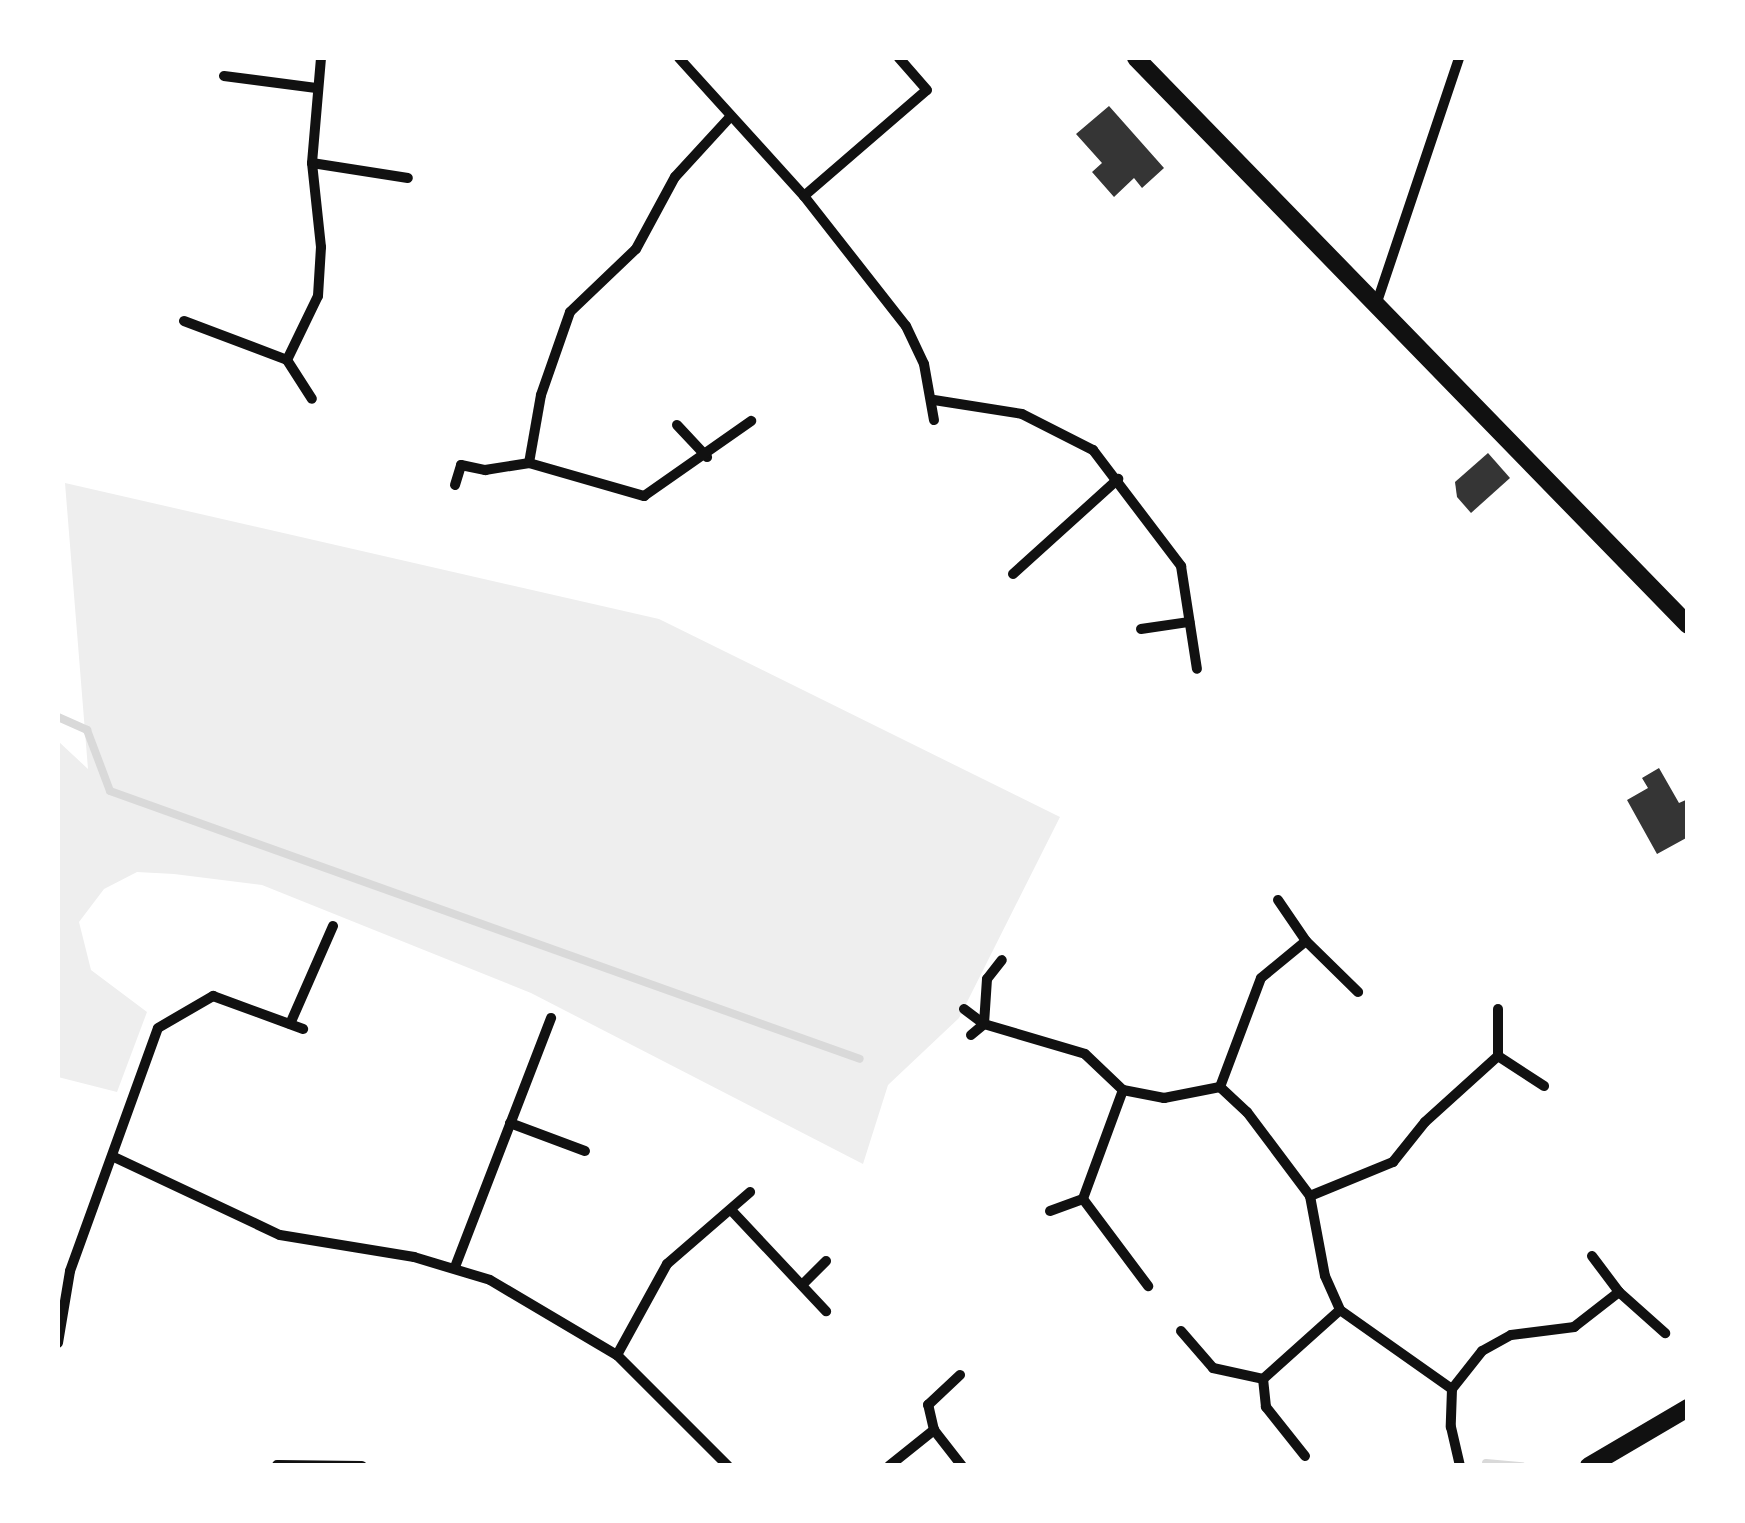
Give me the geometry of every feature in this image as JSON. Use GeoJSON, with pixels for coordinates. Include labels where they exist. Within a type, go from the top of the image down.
{"type":"FeatureCollection","features":[{"type":"Feature","properties":{"kind":"street"},"geometry":{"type":"LineString","coordinates":[[287,360],[318,296],[321,247],[312,163],[321,58]]}},
{"type":"Feature","properties":{"kind":"street"},"geometry":{"type":"LineString","coordinates":[[679,58],[804,196],[906,326],[934,400],[934,420]]}},
{"type":"Feature","properties":{"kind":"street"},"geometry":{"type":"LineString","coordinates":[[804,196],[927,90],[899,58]]}},
{"type":"Feature","properties":{"kind":"street"},"geometry":{"type":"LineString","coordinates":[[1136,58],[1378,302],[1688,625]]}},
{"type":"Feature","properties":{"kind":"street"},"geometry":{"type":"LineString","coordinates":[[1378,302],[1459,58]]}},
{"type":"Feature","properties":{"kind":"street"},"geometry":{"type":"LineString","coordinates":[[224,76],[316,88]]}},
{"type":"Feature","properties":{"kind":"street"},"geometry":{"type":"LineString","coordinates":[[529,462],[541,395],[570,312],[636,250],[676,177],[730,118]]}},
{"type":"Feature","properties":{"kind":"street"},"geometry":{"type":"LineString","coordinates":[[312,163],[408,178]]}},
{"type":"Feature","properties":{"kind":"street"},"geometry":{"type":"LineString","coordinates":[[184,321],[287,360],[312,398]]}},
{"type":"Feature","properties":{"kind":"street"},"geometry":{"type":"LineString","coordinates":[[934,400],[1022,414],[1062,430],[1118,479],[1180,566],[1198,669]]}},
{"type":"Feature","properties":{"kind":"street"},"geometry":{"type":"LineString","coordinates":[[455,486],[461,465],[485,470],[529,462],[644,496],[707,457],[752,421]]}},
{"type":"Feature","properties":{"kind":"street"},"geometry":{"type":"LineString","coordinates":[[677,425],[707,457]]}},
{"type":"Feature","properties":{"kind":"street"},"geometry":{"type":"LineString","coordinates":[[1013,574],[1118,479]]}},
{"type":"Feature","properties":{"kind":"street"},"geometry":{"type":"LineString","coordinates":[[1141,629],[1189,622]]}},
{"type":"Feature","properties":{"kind":"street"},"geometry":{"type":"LineString","coordinates":[[1278,900],[1306,941],[1358,992]]}},
{"type":"Feature","properties":{"kind":"street"},"geometry":{"type":"LineString","coordinates":[[290,1024],[333,926]]}},
{"type":"Feature","properties":{"kind":"street"},"geometry":{"type":"LineString","coordinates":[[1220,1088],[1260,978],[1306,941]]}},
{"type":"Feature","properties":{"kind":"street"},"geometry":{"type":"LineString","coordinates":[[971,1035],[984,1024],[987,980],[1002,960]]}},
{"type":"Feature","properties":{"kind":"street"},"geometry":{"type":"LineString","coordinates":[[58,1343],[70,1272],[158,1028],[213,996],[303,1029]]}},
{"type":"Feature","properties":{"kind":"street"},"geometry":{"type":"LineString","coordinates":[[964,1008],[984,1024],[1085,1054],[1123,1090],[1164,1098],[1220,1088]]}},
{"type":"Feature","properties":{"kind":"street"},"geometry":{"type":"LineString","coordinates":[[1310,1196],[1393,1162],[1425,1122],[1498,1056],[1498,1009]]}},
{"type":"Feature","properties":{"kind":"street"},"geometry":{"type":"LineString","coordinates":[[454,1267],[551,1018]]}},
{"type":"Feature","properties":{"kind":"street"},"geometry":{"type":"LineString","coordinates":[[1498,1056],[1544,1086]]}},
{"type":"Feature","properties":{"kind":"street"},"geometry":{"type":"LineString","coordinates":[[1220,1088],[1291,1164],[1310,1196],[1325,1276],[1340,1310],[1452,1389]]}},
{"type":"Feature","properties":{"kind":"street"},"geometry":{"type":"LineString","coordinates":[[1050,1211],[1083,1199],[1123,1090]]}},
{"type":"Feature","properties":{"kind":"street"},"geometry":{"type":"LineString","coordinates":[[510,1124],[585,1151]]}},
{"type":"Feature","properties":{"kind":"street"},"geometry":{"type":"LineString","coordinates":[[114,1157],[280,1235],[454,1267],[617,1355],[728,1466]]}},
{"type":"Feature","properties":{"kind":"street"},"geometry":{"type":"LineString","coordinates":[[617,1355],[666,1264],[750,1192]]}},
{"type":"Feature","properties":{"kind":"street"},"geometry":{"type":"LineString","coordinates":[[1083,1199],[1148,1286]]}},
{"type":"Feature","properties":{"kind":"street"},"geometry":{"type":"LineString","coordinates":[[731,1210],[826,1311]]}},
{"type":"Feature","properties":{"kind":"street"},"geometry":{"type":"LineString","coordinates":[[1592,1256],[1619,1292],[1665,1333]]}},
{"type":"Feature","properties":{"kind":"street"},"geometry":{"type":"LineString","coordinates":[[802,1285],[826,1261]]}},
{"type":"Feature","properties":{"kind":"street"},"geometry":{"type":"LineString","coordinates":[[1460,1466],[1450,1427],[1452,1389],[1482,1351],[1511,1335],[1574,1326],[1619,1292]]}},
{"type":"Feature","properties":{"kind":"street"},"geometry":{"type":"LineString","coordinates":[[1263,1379],[1340,1310]]}},
{"type":"Feature","properties":{"kind":"street"},"geometry":{"type":"LineString","coordinates":[[1180,1331],[1214,1368],[1263,1379]]}},
{"type":"Feature","properties":{"kind":"street"},"geometry":{"type":"LineString","coordinates":[[960,1376],[928,1405],[934,1430],[962,1466]]}},
{"type":"Feature","properties":{"kind":"street"},"geometry":{"type":"LineString","coordinates":[[1263,1379],[1266,1407],[1305,1456]]}},
{"type":"Feature","properties":{"kind":"street"},"geometry":{"type":"LineString","coordinates":[[1588,1466],[1688,1408]]}},
{"type":"Feature","properties":{"kind":"street"},"geometry":{"type":"LineString","coordinates":[[889,1466],[934,1430]]}},
{"type":"Feature","properties":{"kind":"street"},"geometry":{"type":"LineString","coordinates":[[277,1465],[362,1466]]}},
{"type":"Feature","properties":{"kind":"shaded area"},"geometry":{"type":"Polygon","coordinates":[[[65,483],[659,619],[1060,817],[959,1018],[888,1085],[863,1164],[531,993],[262,885],[174,874],[137,872],[104,889],[79,922],[91,970],[147,1012],[117,1092],[58,1077],[58,741],[88,769],[65,483]]]}},
{"type":"Feature","properties":{"kind":"building"},"geometry":{"type":"Polygon","coordinates":[[[1109,106],[1164,168],[1142,188],[1134,178],[1114,197],[1092,172],[1102,163],[1076,134],[1109,106]]]}},
{"type":"Feature","properties":{"kind":"building"},"geometry":{"type":"Polygon","coordinates":[[[1488,453],[1510,478],[1471,513],[1457,497],[1455,482],[1488,453]]]}},
{"type":"Feature","properties":{"kind":"building"},"geometry":{"type":"Polygon","coordinates":[[[1659,768],[1679,803],[1688,799],[1688,837],[1657,854],[1627,800],[1648,788],[1642,778],[1659,768]]]}},
{"type":"Feature","properties":{"kind":"waterway"},"geometry":{"type":"LineString","coordinates":[[58,717],[87,730],[110,791],[860,1059]]}},
{"type":"Feature","properties":{"kind":"waterway"},"geometry":{"type":"LineString","coordinates":[[1486,1463],[1522,1466]]}}]}
